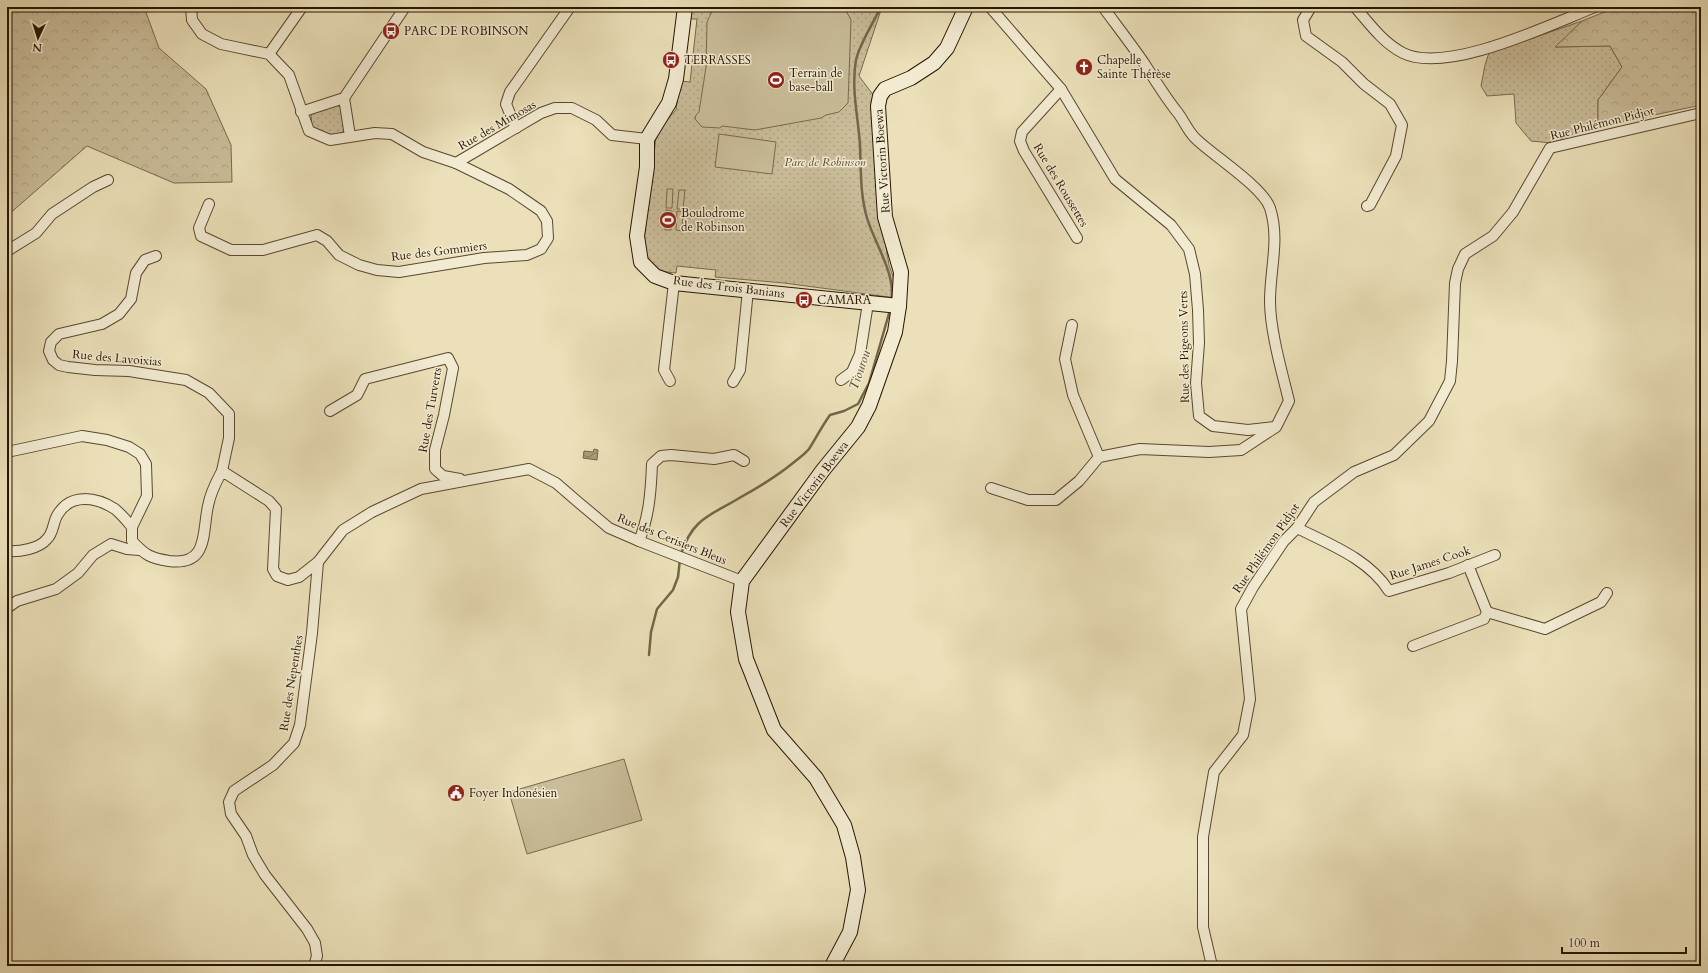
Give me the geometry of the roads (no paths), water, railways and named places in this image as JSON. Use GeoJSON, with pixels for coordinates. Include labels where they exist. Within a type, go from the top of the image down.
{"type":"FeatureCollection","features":[{"type":"Feature","properties":{"kind":"street"},"geometry":{"type":"LineString","coordinates":[[191,7],[192,20],[202,34],[221,44],[269,54],[302,7]]}},
{"type":"Feature","properties":{"kind":"street"},"geometry":{"type":"LineString","coordinates":[[301,112],[344,98],[405,7]]}},
{"type":"Feature","properties":{"kind":"street"},"geometry":{"type":"LineString","coordinates":[[516,128],[506,104],[510,92],[570,7]]}},
{"type":"Feature","properties":{"kind":"street"},"geometry":{"type":"LineString","coordinates":[[647,139],[669,103],[676,79],[685,7]]}},
{"type":"Feature","properties":{"kind":"street","name":"Rue Victorin Boewa"},"geometry":{"type":"LineString","coordinates":[[832,966],[850,932],[858,890],[853,857],[844,825],[816,778],[774,730],[746,659],[738,612],[742,581],[823,470],[858,427],[872,401],[894,332],[893,305],[902,272],[885,217],[878,106],[880,96],[885,89],[911,78],[934,62],[947,48],[966,7]]}},
{"type":"Feature","properties":{"kind":"street","name":"Rue des Pigeons Verts"},"geometry":{"type":"LineString","coordinates":[[990,7],[1062,89],[1115,179],[1171,226],[1189,249],[1194,274],[1198,310],[1199,343],[1196,383],[1199,416],[1213,426],[1248,430],[1276,427]]}},
{"type":"Feature","properties":{"kind":"street"},"geometry":{"type":"LineString","coordinates":[[991,488],[1028,500],[1056,500],[1079,481],[1099,457],[1140,449],[1210,452],[1241,450],[1276,427],[1289,401],[1275,337],[1270,301],[1275,245],[1274,226],[1269,207],[1265,199],[1243,178],[1195,138],[1103,7]]}},
{"type":"Feature","properties":{"kind":"street"},"geometry":{"type":"LineString","coordinates":[[1311,7],[1303,20],[1306,36],[1342,62],[1364,84],[1390,104],[1402,126],[1396,156],[1370,205],[1367,206]]}},
{"type":"Feature","properties":{"kind":"street"},"geometry":{"type":"LineString","coordinates":[[1355,7],[1389,45],[1404,54],[1427,58],[1457,56],[1487,50],[1595,7]]}},
{"type":"Feature","properties":{"kind":"street","name":"Rue des Mimosas"},"geometry":{"type":"LineString","coordinates":[[269,54],[289,75],[309,131],[330,140],[375,133],[392,134],[423,152],[456,163],[541,113],[555,108],[572,108],[596,120],[612,135],[647,139]]}},
{"type":"Feature","properties":{"kind":"street","name":"Rue des Roussettes"},"geometry":{"type":"LineString","coordinates":[[1062,89],[1022,132],[1020,141],[1024,151],[1077,238]]}},
{"type":"Feature","properties":{"kind":"street"},"geometry":{"type":"LineString","coordinates":[[344,98],[350,136]]}},
{"type":"Feature","properties":{"kind":"street","name":"Rue Philémon Pidjot"},"geometry":{"type":"LineString","coordinates":[[1212,966],[1203,927],[1202,837],[1214,772],[1243,735],[1250,698],[1241,609],[1253,587],[1280,548],[1297,528],[1314,502],[1354,472],[1394,455],[1429,420],[1450,381],[1453,356],[1455,283],[1461,261],[1465,254],[1493,236],[1513,212],[1550,148],[1701,113]]}},
{"type":"Feature","properties":{"kind":"street","name":"Rue des Trois Banians"},"geometry":{"type":"LineString","coordinates":[[647,139],[647,167],[637,236],[641,262],[655,276],[674,283],[893,305]]}},
{"type":"Feature","properties":{"kind":"street","name":"Rue des Gommiers"},"geometry":{"type":"LineString","coordinates":[[209,204],[199,228],[201,236],[231,250],[263,250],[317,236],[327,241],[339,255],[359,265],[377,270],[399,272],[484,258],[527,255],[541,250],[548,238],[547,221],[541,211],[509,189],[456,163]]}},
{"type":"Feature","properties":{"kind":"street"},"geometry":{"type":"LineString","coordinates":[[7,252],[36,233],[52,214],[93,187],[108,180]]}},
{"type":"Feature","properties":{"kind":"street","name":"Rue des Lavoixias"},"geometry":{"type":"LineString","coordinates":[[156,256],[145,260],[136,273],[131,299],[119,314],[102,324],[59,334],[51,342],[49,351],[53,360],[60,365],[95,370],[136,372],[186,380],[209,393],[229,414],[229,438],[222,471]]}},
{"type":"Feature","properties":{"kind":"street"},"geometry":{"type":"LineString","coordinates":[[670,381],[664,370],[674,283]]}},
{"type":"Feature","properties":{"kind":"street"},"geometry":{"type":"LineString","coordinates":[[733,382],[740,370],[748,290]]}},
{"type":"Feature","properties":{"kind":"street"},"geometry":{"type":"LineString","coordinates":[[841,380],[852,372],[860,354],[868,303]]}},
{"type":"Feature","properties":{"kind":"street"},"geometry":{"type":"LineString","coordinates":[[1072,325],[1064,359],[1073,395],[1099,457]]}},
{"type":"Feature","properties":{"kind":"street","name":"Rue des Turverts"},"geometry":{"type":"LineString","coordinates":[[330,411],[357,395],[365,379],[448,358],[453,368],[444,416],[435,450],[435,469],[443,476],[470,480]]}},
{"type":"Feature","properties":{"kind":"street"},"geometry":{"type":"LineString","coordinates":[[7,452],[82,436],[107,440],[129,447],[140,454],[146,464],[147,496],[132,526],[132,541],[140,550],[151,558],[180,562],[192,558],[200,549],[205,531],[208,505],[222,471]]}},
{"type":"Feature","properties":{"kind":"street"},"geometry":{"type":"LineString","coordinates":[[639,541],[646,526],[652,464],[661,456],[671,455],[714,459],[734,455],[744,461]]}},
{"type":"Feature","properties":{"kind":"street","name":"Rue des Cerisiers Bleus"},"geometry":{"type":"LineString","coordinates":[[222,471],[269,501],[276,510],[272,569],[277,576],[288,580],[299,577],[318,562],[343,530],[372,512],[422,489],[529,469],[556,483],[609,528],[742,581]]}},
{"type":"Feature","properties":{"kind":"street"},"geometry":{"type":"LineString","coordinates":[[7,551],[18,551],[40,545],[48,539],[57,514],[67,503],[82,498],[95,500],[115,509],[132,526]]}},
{"type":"Feature","properties":{"kind":"street","name":"Rue James Cook"},"geometry":{"type":"LineString","coordinates":[[1297,528],[1353,557],[1382,579],[1389,591],[1449,573],[1495,555]]}},
{"type":"Feature","properties":{"kind":"street"},"geometry":{"type":"LineString","coordinates":[[7,608],[17,601],[56,589],[78,573],[93,556],[111,544],[127,549],[140,550]]}},
{"type":"Feature","properties":{"kind":"street","name":"Rue des Nepenthes"},"geometry":{"type":"LineString","coordinates":[[314,966],[317,956],[315,943],[307,929],[265,875],[253,855],[246,836],[231,814],[229,802],[234,791],[273,765],[294,743],[300,725],[312,633],[318,562]]}},
{"type":"Feature","properties":{"kind":"street"},"geometry":{"type":"LineString","coordinates":[[1413,646],[1484,619],[1486,612],[1468,565]]}},
{"type":"Feature","properties":{"kind":"street"},"geometry":{"type":"LineString","coordinates":[[1486,612],[1545,629],[1601,602],[1607,592]]}},
{"type":"Feature","properties":{"kind":"water"},"geometry":{"type":"Polygon","coordinates":[[[594,449],[598,450],[597,460],[583,458],[584,451],[593,452],[594,449]]]}},
{"type":"Feature","properties":{"kind":"waterway","name":"Tiourou"},"geometry":{"type":"LineString","coordinates":[[881,7],[863,40],[856,60],[854,81],[863,200],[870,227],[888,270],[892,291],[891,301]]}},
{"type":"Feature","properties":{"kind":"waterway","name":"Tiourou"},"geometry":{"type":"LineString","coordinates":[[681,554],[691,532],[705,518],[787,468],[809,449],[830,415],[844,411],[858,404],[869,383],[890,310]]}},
{"type":"Feature","properties":{"kind":"waterway","name":"Tiourou"},"geometry":{"type":"LineString","coordinates":[[649,655],[651,632],[657,609],[673,590],[678,577],[680,559]]}},
{"type":"Feature","properties":{"kind":"place","name":"PARC DE ROBINSON"},"geometry":{"type":"Point","coordinates":[391,31]}},
{"type":"Feature","properties":{"kind":"place","name":"TERRASSES"},"geometry":{"type":"Point","coordinates":[671,60]}},
{"type":"Feature","properties":{"kind":"place","name":"Chapelle Sainte Thérèse"},"geometry":{"type":"Point","coordinates":[1084,67]}},
{"type":"Feature","properties":{"kind":"place","name":"Terrain de base-ball"},"geometry":{"type":"Point","coordinates":[776,80]}},
{"type":"Feature","properties":{"kind":"place","name":"Boulodrome de Robinson"},"geometry":{"type":"Point","coordinates":[668,220]}},
{"type":"Feature","properties":{"kind":"place","name":"CAMARA"},"geometry":{"type":"Point","coordinates":[804,300]}},
{"type":"Feature","properties":{"kind":"place","name":"Foyer Indonésien"},"geometry":{"type":"Point","coordinates":[456,793]}},
{"type":"Feature","properties":{"kind":"park label","name":"Parc de Robinson"},"geometry":{"type":"Point","coordinates":[825,162]}}]}
